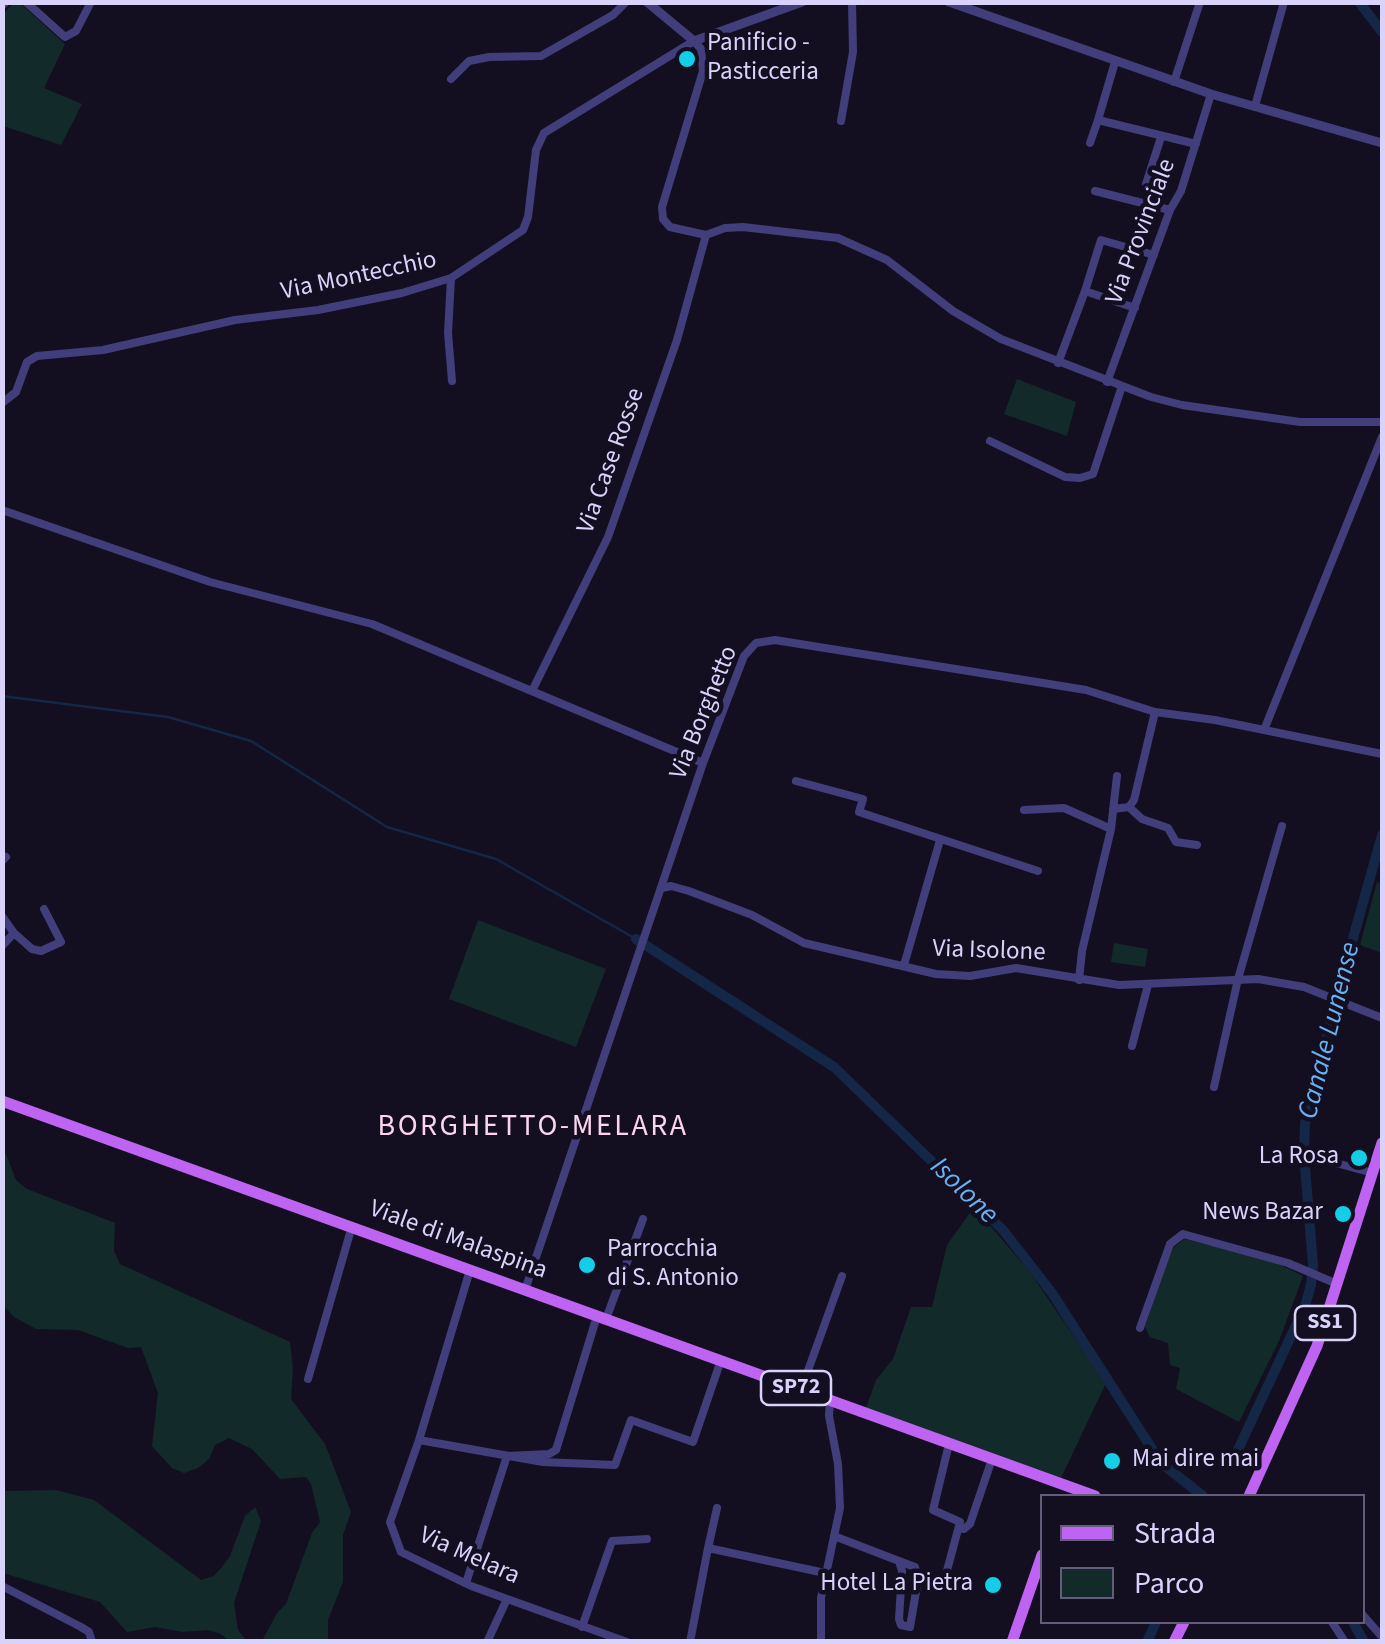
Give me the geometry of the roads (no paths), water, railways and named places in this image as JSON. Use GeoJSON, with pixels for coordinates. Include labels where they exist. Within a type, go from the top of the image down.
{"type":"FeatureCollection","features":[{"type":"Feature","properties":{"kind":"main road","name":"Viale di Malaspina"},"geometry":{"type":"LineString","coordinates":[[2,1100],[992,1459],[1065,1491]]}},
{"type":"Feature","properties":{"kind":"main road","name":"SS1"},"geometry":{"type":"LineString","coordinates":[[1251,1494],[1311,1362],[1382,1143]]}},
{"type":"Feature","properties":{"kind":"main road"},"geometry":{"type":"LineString","coordinates":[[1012,1642],[1040,1561]]}},
{"type":"Feature","properties":{"kind":"street"},"geometry":{"type":"LineString","coordinates":[[26,2],[65,37],[76,30],[92,2]]}},
{"type":"Feature","properties":{"kind":"street"},"geometry":{"type":"LineString","coordinates":[[451,79],[469,61],[541,56],[614,15],[626,2]]}},
{"type":"Feature","properties":{"kind":"street"},"geometry":{"type":"LineString","coordinates":[[647,2],[694,41],[700,49],[703,71],[662,216],[670,227],[706,235],[742,226],[838,238],[887,260],[953,311],[1001,339],[1107,382],[1182,405],[1300,422],[1382,422]]}},
{"type":"Feature","properties":{"kind":"street"},"geometry":{"type":"LineString","coordinates":[[694,41],[802,2]]}},
{"type":"Feature","properties":{"kind":"street"},"geometry":{"type":"LineString","coordinates":[[841,120],[853,52],[852,2]]}},
{"type":"Feature","properties":{"kind":"street"},"geometry":{"type":"LineString","coordinates":[[948,2],[1174,82],[1382,143]]}},
{"type":"Feature","properties":{"kind":"street"},"geometry":{"type":"LineString","coordinates":[[1174,82],[1200,2]]}},
{"type":"Feature","properties":{"kind":"street"},"geometry":{"type":"LineString","coordinates":[[1255,106],[1284,2]]}},
{"type":"Feature","properties":{"kind":"street","name":"Via Montecchio"},"geometry":{"type":"LineString","coordinates":[[2,403],[16,392],[28,362],[37,356],[104,350],[235,320],[318,310],[451,278],[523,230],[536,150],[544,133],[694,41]]}},
{"type":"Feature","properties":{"kind":"street"},"geometry":{"type":"LineString","coordinates":[[1090,143],[1115,62]]}},
{"type":"Feature","properties":{"kind":"street","name":"Via Provinciale"},"geometry":{"type":"LineString","coordinates":[[1107,382],[1180,191],[1211,94]]}},
{"type":"Feature","properties":{"kind":"street"},"geometry":{"type":"LineString","coordinates":[[1098,120],[1196,144]]}},
{"type":"Feature","properties":{"kind":"street"},"geometry":{"type":"LineString","coordinates":[[1146,184],[1161,137]]}},
{"type":"Feature","properties":{"kind":"street"},"geometry":{"type":"LineString","coordinates":[[1095,191],[1170,210]]}},
{"type":"Feature","properties":{"kind":"street","name":"Via Case Rosse"},"geometry":{"type":"LineString","coordinates":[[532,691],[608,537],[677,340],[706,235]]}},
{"type":"Feature","properties":{"kind":"street"},"geometry":{"type":"LineString","coordinates":[[1058,363],[1101,240],[1154,255]]}},
{"type":"Feature","properties":{"kind":"street"},"geometry":{"type":"LineString","coordinates":[[451,278],[448,332],[452,382]]}},
{"type":"Feature","properties":{"kind":"street"},"geometry":{"type":"LineString","coordinates":[[1084,291],[1135,308]]}},
{"type":"Feature","properties":{"kind":"street"},"geometry":{"type":"LineString","coordinates":[[990,441],[1065,477],[1094,474],[1122,386]]}},
{"type":"Feature","properties":{"kind":"street"},"geometry":{"type":"LineString","coordinates":[[1264,730],[1382,437]]}},
{"type":"Feature","properties":{"kind":"street"},"geometry":{"type":"LineString","coordinates":[[2,510],[210,582],[372,624],[703,763]]}},
{"type":"Feature","properties":{"kind":"street","name":"Via Borghetto"},"geometry":{"type":"LineString","coordinates":[[525,1290],[703,763],[751,646],[765,639],[1086,690],[1155,712],[1382,754]]}},
{"type":"Feature","properties":{"kind":"street"},"geometry":{"type":"LineString","coordinates":[[1114,809],[1129,807],[1134,800],[1155,712]]}},
{"type":"Feature","properties":{"kind":"street"},"geometry":{"type":"LineString","coordinates":[[1080,980],[1082,951],[1111,829],[1118,776]]}},
{"type":"Feature","properties":{"kind":"street"},"geometry":{"type":"LineString","coordinates":[[796,781],[863,799],[859,812],[1038,871]]}},
{"type":"Feature","properties":{"kind":"street"},"geometry":{"type":"LineString","coordinates":[[1129,807],[1142,820],[1168,828],[1176,842],[1196,845]]}},
{"type":"Feature","properties":{"kind":"street"},"geometry":{"type":"LineString","coordinates":[[1024,810],[1064,808],[1111,829]]}},
{"type":"Feature","properties":{"kind":"street"},"geometry":{"type":"LineString","coordinates":[[1214,1087],[1238,979],[1282,826]]}},
{"type":"Feature","properties":{"kind":"street"},"geometry":{"type":"LineString","coordinates":[[904,965],[940,840]]}},
{"type":"Feature","properties":{"kind":"street","name":"Via Isolone"},"geometry":{"type":"LineString","coordinates":[[662,888],[688,890],[736,909],[804,944],[956,976],[1016,968],[1080,980],[1148,985],[1238,979],[1289,984],[1382,1018]]}},
{"type":"Feature","properties":{"kind":"street"},"geometry":{"type":"LineString","coordinates":[[2,916],[14,934],[41,952],[61,942],[44,909]]}},
{"type":"Feature","properties":{"kind":"street"},"geometry":{"type":"LineString","coordinates":[[2,946],[14,934]]}},
{"type":"Feature","properties":{"kind":"street"},"geometry":{"type":"LineString","coordinates":[[1132,1046],[1148,985]]}},
{"type":"Feature","properties":{"kind":"street"},"geometry":{"type":"LineString","coordinates":[[1336,1163],[1372,1174]]}},
{"type":"Feature","properties":{"kind":"street"},"geometry":{"type":"LineString","coordinates":[[507,1456],[549,1454],[556,1450],[602,1317],[643,1219]]}},
{"type":"Feature","properties":{"kind":"street"},"geometry":{"type":"LineString","coordinates":[[308,1379],[352,1226]]}},
{"type":"Feature","properties":{"kind":"street"},"geometry":{"type":"LineString","coordinates":[[1140,1328],[1170,1244],[1183,1234],[1288,1262],[1337,1284]]}},
{"type":"Feature","properties":{"kind":"street","name":"Via Melara"},"geometry":{"type":"LineString","coordinates":[[470,1270],[390,1522],[401,1552],[506,1599],[627,1642]]}},
{"type":"Feature","properties":{"kind":"street"},"geometry":{"type":"LineString","coordinates":[[801,1390],[842,1276]]}},
{"type":"Feature","properties":{"kind":"street"},"geometry":{"type":"LineString","coordinates":[[419,1440],[543,1462],[615,1465],[631,1420],[694,1442],[721,1360]]}},
{"type":"Feature","properties":{"kind":"street"},"geometry":{"type":"LineString","coordinates":[[821,1642],[820,1598],[840,1491],[830,1400]]}},
{"type":"Feature","properties":{"kind":"street"},"geometry":{"type":"LineString","coordinates":[[945,1578],[960,1522],[933,1510],[948,1444]]}},
{"type":"Feature","properties":{"kind":"street"},"geometry":{"type":"LineString","coordinates":[[466,1583],[507,1456]]}},
{"type":"Feature","properties":{"kind":"street"},"geometry":{"type":"LineString","coordinates":[[959,1528],[970,1524],[992,1459]]}},
{"type":"Feature","properties":{"kind":"street"},"geometry":{"type":"LineString","coordinates":[[690,1642],[717,1508]]}},
{"type":"Feature","properties":{"kind":"street"},"geometry":{"type":"LineString","coordinates":[[834,1536],[916,1567],[910,1627],[901,1625],[899,1619],[899,1561]]}},
{"type":"Feature","properties":{"kind":"street"},"geometry":{"type":"LineString","coordinates":[[582,1628],[612,1540],[647,1539]]}},
{"type":"Feature","properties":{"kind":"street"},"geometry":{"type":"LineString","coordinates":[[708,1548],[824,1573]]}},
{"type":"Feature","properties":{"kind":"street"},"geometry":{"type":"LineString","coordinates":[[2,1586],[81,1627],[92,1642]]}},
{"type":"Feature","properties":{"kind":"street"},"geometry":{"type":"LineString","coordinates":[[486,1642],[506,1599]]}},
{"type":"Feature","properties":{"kind":"street"},"geometry":{"type":"LineString","coordinates":[[1365,1617],[1382,1637]]}},
{"type":"Feature","properties":{"kind":"waterway","name":"Canale Lunense"},"geometry":{"type":"LineString","coordinates":[[1359,2],[1382,32]]}},
{"type":"Feature","properties":{"kind":"waterway"},"geometry":{"type":"LineString","coordinates":[[2,696],[168,717],[251,741],[387,827],[496,859],[636,939]]}},
{"type":"Feature","properties":{"kind":"waterway","name":"Canale Lunense"},"geometry":{"type":"LineString","coordinates":[[1236,1454],[1305,1306],[1311,1285],[1305,1124],[1382,835]]}},
{"type":"Feature","properties":{"kind":"waterway","name":"Isolone"},"geometry":{"type":"LineString","coordinates":[[636,939],[834,1067],[1003,1230],[1052,1293],[1161,1463],[1200,1494]]}},
{"type":"Feature","properties":{"kind":"waterway","name":"Canale Lunense"},"geometry":{"type":"LineString","coordinates":[[1147,1642],[1155,1624]]}},
{"type":"Feature","properties":{"kind":"waterway","name":"Isolone"},"geometry":{"type":"LineString","coordinates":[[1354,1624],[1364,1642]]}},
{"type":"Feature","properties":{"kind":"place","name":"Panificio - Pasticceria"},"geometry":{"type":"Point","coordinates":[687,59]}},
{"type":"Feature","properties":{"kind":"place","name":"La Rosa"},"geometry":{"type":"Point","coordinates":[1359,1158]}},
{"type":"Feature","properties":{"kind":"place","name":"News Bazar"},"geometry":{"type":"Point","coordinates":[1343,1214]}},
{"type":"Feature","properties":{"kind":"place","name":"Parrocchia di S. Antonio"},"geometry":{"type":"Point","coordinates":[587,1265]}},
{"type":"Feature","properties":{"kind":"place","name":"Mai dire mai"},"geometry":{"type":"Point","coordinates":[1112,1461]}},
{"type":"Feature","properties":{"kind":"place","name":"Hotel La Pietra"},"geometry":{"type":"Point","coordinates":[993,1585]}},
{"type":"Feature","properties":{"kind":"district","name":"BORGHETTO-MELARA"},"geometry":{"type":"Point","coordinates":[533,1128]}}]}
